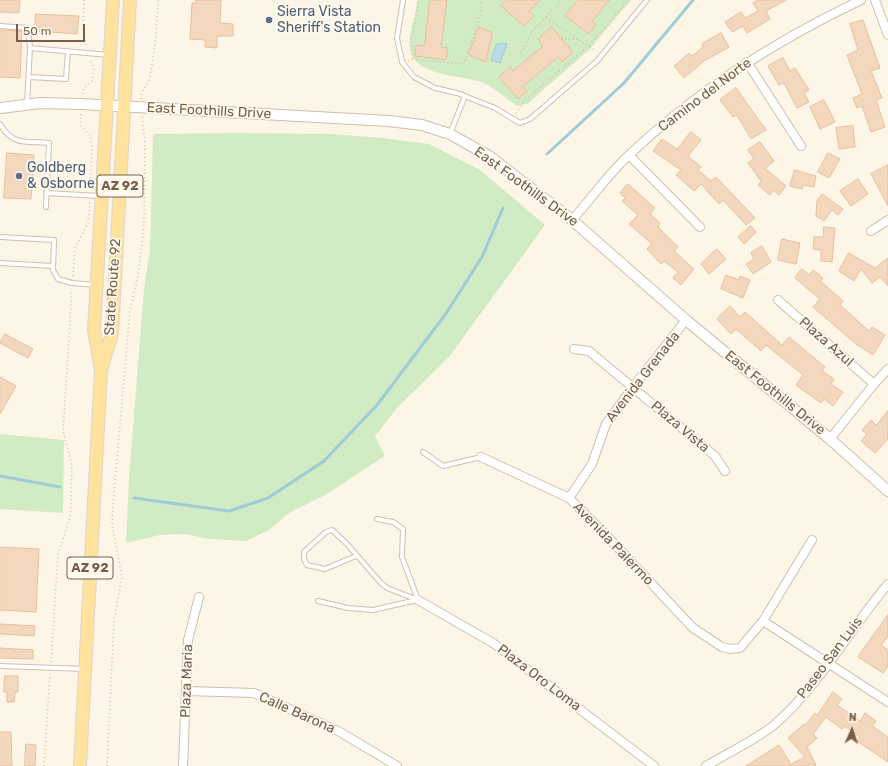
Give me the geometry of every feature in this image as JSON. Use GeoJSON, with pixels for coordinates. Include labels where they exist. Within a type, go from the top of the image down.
{"type":"FeatureCollection","features":[{"type":"Feature","properties":{"kind":"main road","name":"State Route 92"},"geometry":{"type":"LineString","coordinates":[[101,370],[94,330],[113,0]]}},
{"type":"Feature","properties":{"kind":"main road","name":"State Route 92"},"geometry":{"type":"LineString","coordinates":[[101,370],[112,334],[130,0]]}},
{"type":"Feature","properties":{"kind":"main road","name":"AZ 92"},"geometry":{"type":"LineString","coordinates":[[80,766],[101,370]]}},
{"type":"Feature","properties":{"kind":"street","name":"Camino del Norte"},"geometry":{"type":"LineString","coordinates":[[572,220],[629,155],[690,102],[747,62],[810,24],[861,0]]}},
{"type":"Feature","properties":{"kind":"street"},"geometry":{"type":"LineString","coordinates":[[875,0],[888,35]]}},
{"type":"Feature","properties":{"kind":"street"},"geometry":{"type":"LineString","coordinates":[[747,62],[801,146]]}},
{"type":"Feature","properties":{"kind":"street","name":"East Foothills Drive"},"geometry":{"type":"LineString","coordinates":[[0,108],[27,105],[81,104],[389,121],[422,125],[450,134],[489,156],[572,220],[686,320],[830,439],[888,491]]}},
{"type":"Feature","properties":{"kind":"street"},"geometry":{"type":"LineString","coordinates":[[629,155],[700,227]]}},
{"type":"Feature","properties":{"kind":"street"},"geometry":{"type":"LineString","coordinates":[[871,230],[888,220]]}},
{"type":"Feature","properties":{"kind":"street","name":"Plaza Azul"},"geometry":{"type":"LineString","coordinates":[[778,300],[874,384]]}},
{"type":"Feature","properties":{"kind":"street","name":"Avenida Grenada"},"geometry":{"type":"LineString","coordinates":[[569,498],[592,464],[606,424],[686,320]]}},
{"type":"Feature","properties":{"kind":"street","name":"Plaza Vista"},"geometry":{"type":"LineString","coordinates":[[574,349],[589,351],[715,456],[724,471]]}},
{"type":"Feature","properties":{"kind":"street"},"geometry":{"type":"LineString","coordinates":[[830,439],[874,384],[888,369]]}},
{"type":"Feature","properties":{"kind":"street","name":"Avenida Palermo"},"geometry":{"type":"LineString","coordinates":[[481,457],[569,498],[606,534],[693,628],[722,648],[730,650],[740,648],[763,621]]}},
{"type":"Feature","properties":{"kind":"street"},"geometry":{"type":"LineString","coordinates":[[812,540],[763,621],[888,702]]}},
{"type":"Feature","properties":{"kind":"street","name":"Paseo San Luis"},"geometry":{"type":"LineString","coordinates":[[706,766],[773,725],[802,696],[829,664],[870,605],[888,584]]}},
{"type":"Feature","properties":{"kind":"street","name":"Plaza Maria"},"geometry":{"type":"LineString","coordinates":[[183,766],[188,640],[199,597]]}},
{"type":"Feature","properties":{"kind":"street","name":"Plaza Oro Loma"},"geometry":{"type":"LineString","coordinates":[[418,600],[493,643],[654,766]]}},
{"type":"Feature","properties":{"kind":"street","name":"Calle Barona"},"geometry":{"type":"LineString","coordinates":[[187,691],[254,693],[340,732],[397,766]]}},
{"type":"Feature","properties":{"kind":"lane"},"geometry":{"type":"LineString","coordinates":[[403,0],[397,38],[402,62],[414,77],[435,88],[465,96],[495,108],[520,122],[530,119],[602,56],[647,0]]}},
{"type":"Feature","properties":{"kind":"lane"},"geometry":{"type":"LineString","coordinates":[[0,26],[28,28],[30,48],[27,105]]}},
{"type":"Feature","properties":{"kind":"lane"},"geometry":{"type":"LineString","coordinates":[[30,48],[110,55]]}},
{"type":"Feature","properties":{"kind":"lane"},"geometry":{"type":"LineString","coordinates":[[29,77],[66,79],[68,51]]}},
{"type":"Feature","properties":{"kind":"lane"},"geometry":{"type":"LineString","coordinates":[[450,134],[465,96]]}},
{"type":"Feature","properties":{"kind":"lane"},"geometry":{"type":"LineString","coordinates":[[0,124],[7,136],[18,141],[49,143],[46,207]]}},
{"type":"Feature","properties":{"kind":"lane"},"geometry":{"type":"LineString","coordinates":[[46,193],[102,196]]}},
{"type":"Feature","properties":{"kind":"lane"},"geometry":{"type":"LineString","coordinates":[[0,237],[54,240],[53,266],[58,279],[72,283],[97,285]]}},
{"type":"Feature","properties":{"kind":"lane"},"geometry":{"type":"LineString","coordinates":[[0,263],[53,266]]}},
{"type":"Feature","properties":{"kind":"lane"},"geometry":{"type":"LineString","coordinates":[[423,452],[443,466],[481,457]]}},
{"type":"Feature","properties":{"kind":"lane"},"geometry":{"type":"LineString","coordinates":[[377,519],[393,522],[403,529],[402,557],[418,600]]}},
{"type":"Feature","properties":{"kind":"lane"},"geometry":{"type":"LineString","coordinates":[[356,556],[325,569],[307,565],[304,559],[304,552],[313,542],[326,532],[332,530],[337,533],[381,584],[387,588],[418,600]]}},
{"type":"Feature","properties":{"kind":"lane"},"geometry":{"type":"LineString","coordinates":[[318,601],[348,608],[373,610],[418,600]]}},
{"type":"Feature","properties":{"kind":"lane"},"geometry":{"type":"LineString","coordinates":[[0,666],[85,669]]}},
{"type":"Feature","properties":{"kind":"path"},"geometry":{"type":"LineString","coordinates":[[107,766],[114,620],[122,577],[112,525],[112,505],[130,310],[139,269],[144,224],[145,142],[141,108],[141,91],[148,81],[151,69],[158,0]]}},
{"type":"Feature","properties":{"kind":"path"},"geometry":{"type":"LineString","coordinates":[[413,59],[412,39],[419,0]]}},
{"type":"Feature","properties":{"kind":"path"},"geometry":{"type":"LineString","coordinates":[[402,62],[413,59],[464,64],[481,12],[481,0]]}},
{"type":"Feature","properties":{"kind":"path"},"geometry":{"type":"LineString","coordinates":[[521,53],[532,32],[562,0]]}},
{"type":"Feature","properties":{"kind":"path"},"geometry":{"type":"LineString","coordinates":[[513,118],[526,99],[589,46],[628,0]]}},
{"type":"Feature","properties":{"kind":"path"},"geometry":{"type":"LineString","coordinates":[[546,18],[602,56]]}},
{"type":"Feature","properties":{"kind":"path"},"geometry":{"type":"LineString","coordinates":[[562,39],[579,39]]}},
{"type":"Feature","properties":{"kind":"path"},"geometry":{"type":"LineString","coordinates":[[44,766],[58,554],[70,516],[71,506],[72,465],[63,438],[63,431],[72,283],[75,248],[88,223],[90,196],[92,147],[90,135],[80,125],[81,104]]}},
{"type":"Feature","properties":{"kind":"green space"},"geometry":{"type":"Polygon","coordinates":[[[417,0],[631,0],[589,50],[527,104],[517,106],[484,83],[441,74],[420,65],[413,58],[409,43],[417,0]]]}},
{"type":"Feature","properties":{"kind":"green space"},"geometry":{"type":"Polygon","coordinates":[[[153,134],[331,134],[383,138],[429,144],[480,170],[545,225],[449,357],[397,408],[375,436],[385,456],[325,495],[289,513],[269,530],[246,541],[210,539],[185,534],[160,535],[126,543],[129,478],[144,289],[150,250],[153,134]]]}},
{"type":"Feature","properties":{"kind":"green space"},"geometry":{"type":"Polygon","coordinates":[[[0,434],[64,440],[63,513],[0,509],[0,434]]]}},
{"type":"Feature","properties":{"kind":"water"},"geometry":{"type":"Polygon","coordinates":[[[503,43],[507,44],[500,63],[491,60],[496,45],[503,43]]]}},
{"type":"Feature","properties":{"kind":"building"},"geometry":{"type":"Polygon","coordinates":[[[0,0],[20,0],[19,13],[0,12],[0,0]]]}},
{"type":"Feature","properties":{"kind":"building"},"geometry":{"type":"Polygon","coordinates":[[[196,0],[221,0],[220,23],[233,24],[233,36],[217,36],[217,48],[205,47],[205,40],[190,39],[192,3],[196,3],[196,0]]]}},
{"type":"Feature","properties":{"kind":"building"},"geometry":{"type":"Polygon","coordinates":[[[430,0],[447,0],[441,47],[448,48],[446,60],[415,56],[416,45],[424,46],[430,0]]]}},
{"type":"Feature","properties":{"kind":"building"},"geometry":{"type":"Polygon","coordinates":[[[507,0],[540,0],[529,11],[534,16],[524,26],[501,6],[507,0]]]}},
{"type":"Feature","properties":{"kind":"building"},"geometry":{"type":"Polygon","coordinates":[[[578,0],[609,0],[592,22],[596,25],[589,34],[565,16],[578,0]]]}},
{"type":"Feature","properties":{"kind":"building"},"geometry":{"type":"Polygon","coordinates":[[[759,0],[786,0],[766,11],[770,19],[747,33],[743,26],[732,32],[725,22],[741,12],[745,18],[758,11],[753,3],[759,0]]]}},
{"type":"Feature","properties":{"kind":"building"},"geometry":{"type":"Polygon","coordinates":[[[36,14],[79,16],[77,34],[35,31],[36,14]]]}},
{"type":"Feature","properties":{"kind":"building"},"geometry":{"type":"Polygon","coordinates":[[[863,20],[880,68],[871,71],[882,98],[876,100],[885,127],[871,132],[862,106],[857,108],[853,98],[862,94],[847,55],[858,50],[850,24],[863,20]]]}},
{"type":"Feature","properties":{"kind":"building"},"geometry":{"type":"Polygon","coordinates":[[[479,27],[491,32],[492,34],[486,62],[469,55],[479,27]]]}},
{"type":"Feature","properties":{"kind":"building"},"geometry":{"type":"Polygon","coordinates":[[[552,27],[573,52],[562,62],[558,57],[523,86],[527,91],[518,99],[499,77],[510,67],[513,71],[543,46],[538,39],[552,27]]]}},
{"type":"Feature","properties":{"kind":"building"},"geometry":{"type":"Polygon","coordinates":[[[0,30],[22,31],[20,78],[0,77],[0,30]]]}},
{"type":"Feature","properties":{"kind":"building"},"geometry":{"type":"Polygon","coordinates":[[[721,33],[729,47],[704,61],[684,78],[674,66],[689,53],[692,56],[703,47],[702,44],[721,33]]]}},
{"type":"Feature","properties":{"kind":"building"},"geometry":{"type":"Polygon","coordinates":[[[783,58],[790,71],[795,68],[809,90],[804,93],[809,102],[797,108],[784,83],[779,85],[768,66],[783,58]]]}},
{"type":"Feature","properties":{"kind":"building"},"geometry":{"type":"Polygon","coordinates":[[[736,88],[766,130],[751,139],[737,115],[733,117],[720,100],[736,88]]]}},
{"type":"Feature","properties":{"kind":"building"},"geometry":{"type":"Polygon","coordinates":[[[824,100],[835,122],[820,129],[810,107],[824,100]]]}},
{"type":"Feature","properties":{"kind":"building"},"geometry":{"type":"Polygon","coordinates":[[[853,126],[855,147],[839,149],[836,128],[853,126]]]}},
{"type":"Feature","properties":{"kind":"building"},"geometry":{"type":"Polygon","coordinates":[[[691,132],[701,140],[688,156],[701,167],[698,170],[711,181],[716,177],[755,218],[746,225],[723,200],[719,204],[701,184],[694,191],[676,175],[681,170],[653,151],[662,139],[677,149],[691,132]]]}},
{"type":"Feature","properties":{"kind":"building"},"geometry":{"type":"Polygon","coordinates":[[[760,142],[774,161],[765,168],[786,186],[779,195],[773,190],[770,195],[758,185],[761,181],[748,163],[754,159],[748,150],[760,142]]]}},
{"type":"Feature","properties":{"kind":"building","name":"Goldberg & Osborne"},"geometry":{"type":"Polygon","coordinates":[[[7,153],[34,155],[31,199],[4,198],[7,153]]]}},
{"type":"Feature","properties":{"kind":"building"},"geometry":{"type":"Polygon","coordinates":[[[828,153],[840,159],[829,178],[818,172],[828,153]]]}},
{"type":"Feature","properties":{"kind":"building"},"geometry":{"type":"Polygon","coordinates":[[[888,165],[888,206],[871,174],[888,165]]]}},
{"type":"Feature","properties":{"kind":"building"},"geometry":{"type":"Polygon","coordinates":[[[795,170],[816,176],[814,187],[803,185],[802,189],[790,186],[795,170]]]}},
{"type":"Feature","properties":{"kind":"building"},"geometry":{"type":"Polygon","coordinates":[[[858,179],[868,194],[851,206],[840,191],[858,179]]]}},
{"type":"Feature","properties":{"kind":"building"},"geometry":{"type":"Polygon","coordinates":[[[628,184],[655,208],[650,214],[660,223],[658,227],[678,247],[674,251],[694,269],[681,285],[673,278],[678,272],[664,261],[661,264],[647,249],[652,244],[629,224],[638,215],[622,201],[625,198],[620,193],[628,184]]]}},
{"type":"Feature","properties":{"kind":"building"},"geometry":{"type":"Polygon","coordinates":[[[822,194],[843,209],[838,215],[832,210],[824,221],[816,216],[817,201],[822,194]]]}},
{"type":"Feature","properties":{"kind":"building"},"geometry":{"type":"Polygon","coordinates":[[[751,226],[756,232],[744,244],[738,237],[751,226]]]}},
{"type":"Feature","properties":{"kind":"building"},"geometry":{"type":"Polygon","coordinates":[[[824,227],[835,228],[832,262],[821,261],[821,250],[813,249],[814,237],[823,237],[824,227]]]}},
{"type":"Feature","properties":{"kind":"building"},"geometry":{"type":"Polygon","coordinates":[[[782,239],[800,243],[796,264],[778,260],[782,239]]]}},
{"type":"Feature","properties":{"kind":"building"},"geometry":{"type":"Polygon","coordinates":[[[762,246],[771,262],[753,274],[746,264],[754,259],[751,253],[762,246]]]}},
{"type":"Feature","properties":{"kind":"building"},"geometry":{"type":"Polygon","coordinates":[[[717,249],[726,259],[709,274],[701,264],[717,249]]]}},
{"type":"Feature","properties":{"kind":"building"},"geometry":{"type":"Polygon","coordinates":[[[849,253],[875,268],[888,258],[888,286],[880,277],[872,283],[861,269],[854,281],[839,271],[849,253]]]}},
{"type":"Feature","properties":{"kind":"building"},"geometry":{"type":"Polygon","coordinates":[[[802,269],[809,275],[813,270],[823,278],[820,281],[843,301],[840,305],[869,331],[872,327],[885,335],[873,355],[856,344],[813,307],[820,299],[795,278],[802,269]]]}},
{"type":"Feature","properties":{"kind":"building"},"geometry":{"type":"Polygon","coordinates":[[[726,275],[739,280],[740,276],[750,280],[743,298],[721,289],[726,275]]]}},
{"type":"Feature","properties":{"kind":"building"},"geometry":{"type":"Polygon","coordinates":[[[730,306],[740,317],[745,312],[782,345],[789,337],[825,367],[822,371],[834,379],[831,384],[843,392],[833,406],[824,399],[821,403],[796,385],[803,375],[766,345],[761,351],[736,329],[731,334],[717,319],[730,306]]]}},
{"type":"Feature","properties":{"kind":"building"},"geometry":{"type":"Polygon","coordinates":[[[5,334],[33,349],[28,358],[0,343],[5,334]]]}},
{"type":"Feature","properties":{"kind":"building"},"geometry":{"type":"Polygon","coordinates":[[[0,377],[16,386],[0,414],[0,377]]]}},
{"type":"Feature","properties":{"kind":"building"},"geometry":{"type":"Polygon","coordinates":[[[888,411],[888,439],[875,453],[861,441],[867,434],[862,430],[871,420],[876,425],[888,411]]]}},
{"type":"Feature","properties":{"kind":"building"},"geometry":{"type":"Polygon","coordinates":[[[0,547],[39,549],[36,612],[0,610],[0,547]]]}},
{"type":"Feature","properties":{"kind":"building"},"geometry":{"type":"Polygon","coordinates":[[[888,615],[888,637],[881,645],[888,650],[888,666],[883,673],[858,657],[888,615]]]}},
{"type":"Feature","properties":{"kind":"building"},"geometry":{"type":"Polygon","coordinates":[[[0,624],[35,626],[34,636],[0,634],[0,624]]]}},
{"type":"Feature","properties":{"kind":"building"},"geometry":{"type":"Polygon","coordinates":[[[0,648],[33,650],[33,659],[0,658],[0,648]]]}},
{"type":"Feature","properties":{"kind":"building"},"geometry":{"type":"Polygon","coordinates":[[[5,676],[18,676],[18,692],[15,692],[14,702],[7,702],[7,692],[4,692],[5,676]]]}},
{"type":"Feature","properties":{"kind":"building"},"geometry":{"type":"Polygon","coordinates":[[[833,692],[842,699],[837,705],[860,721],[865,713],[876,721],[872,726],[888,737],[888,762],[857,741],[860,737],[844,726],[842,729],[826,717],[813,734],[817,738],[807,747],[816,765],[746,766],[779,745],[791,764],[805,757],[788,738],[804,724],[805,725],[815,713],[817,715],[833,692]]]}},
{"type":"Feature","properties":{"kind":"building"},"geometry":{"type":"Polygon","coordinates":[[[0,732],[11,732],[12,766],[0,766],[0,732]]]}},
{"type":"Feature","properties":{"kind":"building"},"geometry":{"type":"Polygon","coordinates":[[[26,744],[36,745],[35,766],[25,766],[26,744]]]}},
{"type":"Feature","properties":{"kind":"waterway"},"geometry":{"type":"LineString","coordinates":[[547,154],[624,83],[693,0]]}},
{"type":"Feature","properties":{"kind":"waterway"},"geometry":{"type":"LineString","coordinates":[[134,498],[229,511],[268,498],[324,461],[377,405],[445,315],[482,257],[503,208]]}},
{"type":"Feature","properties":{"kind":"waterway"},"geometry":{"type":"LineString","coordinates":[[0,476],[60,487]]}},
{"type":"Feature","properties":{"kind":"place","name":"Sierra Vista Sheriff's Station"},"geometry":{"type":"Point","coordinates":[269,20]}},
{"type":"Feature","properties":{"kind":"place","name":"Goldberg & Osborne"},"geometry":{"type":"Point","coordinates":[19,176]}}]}
